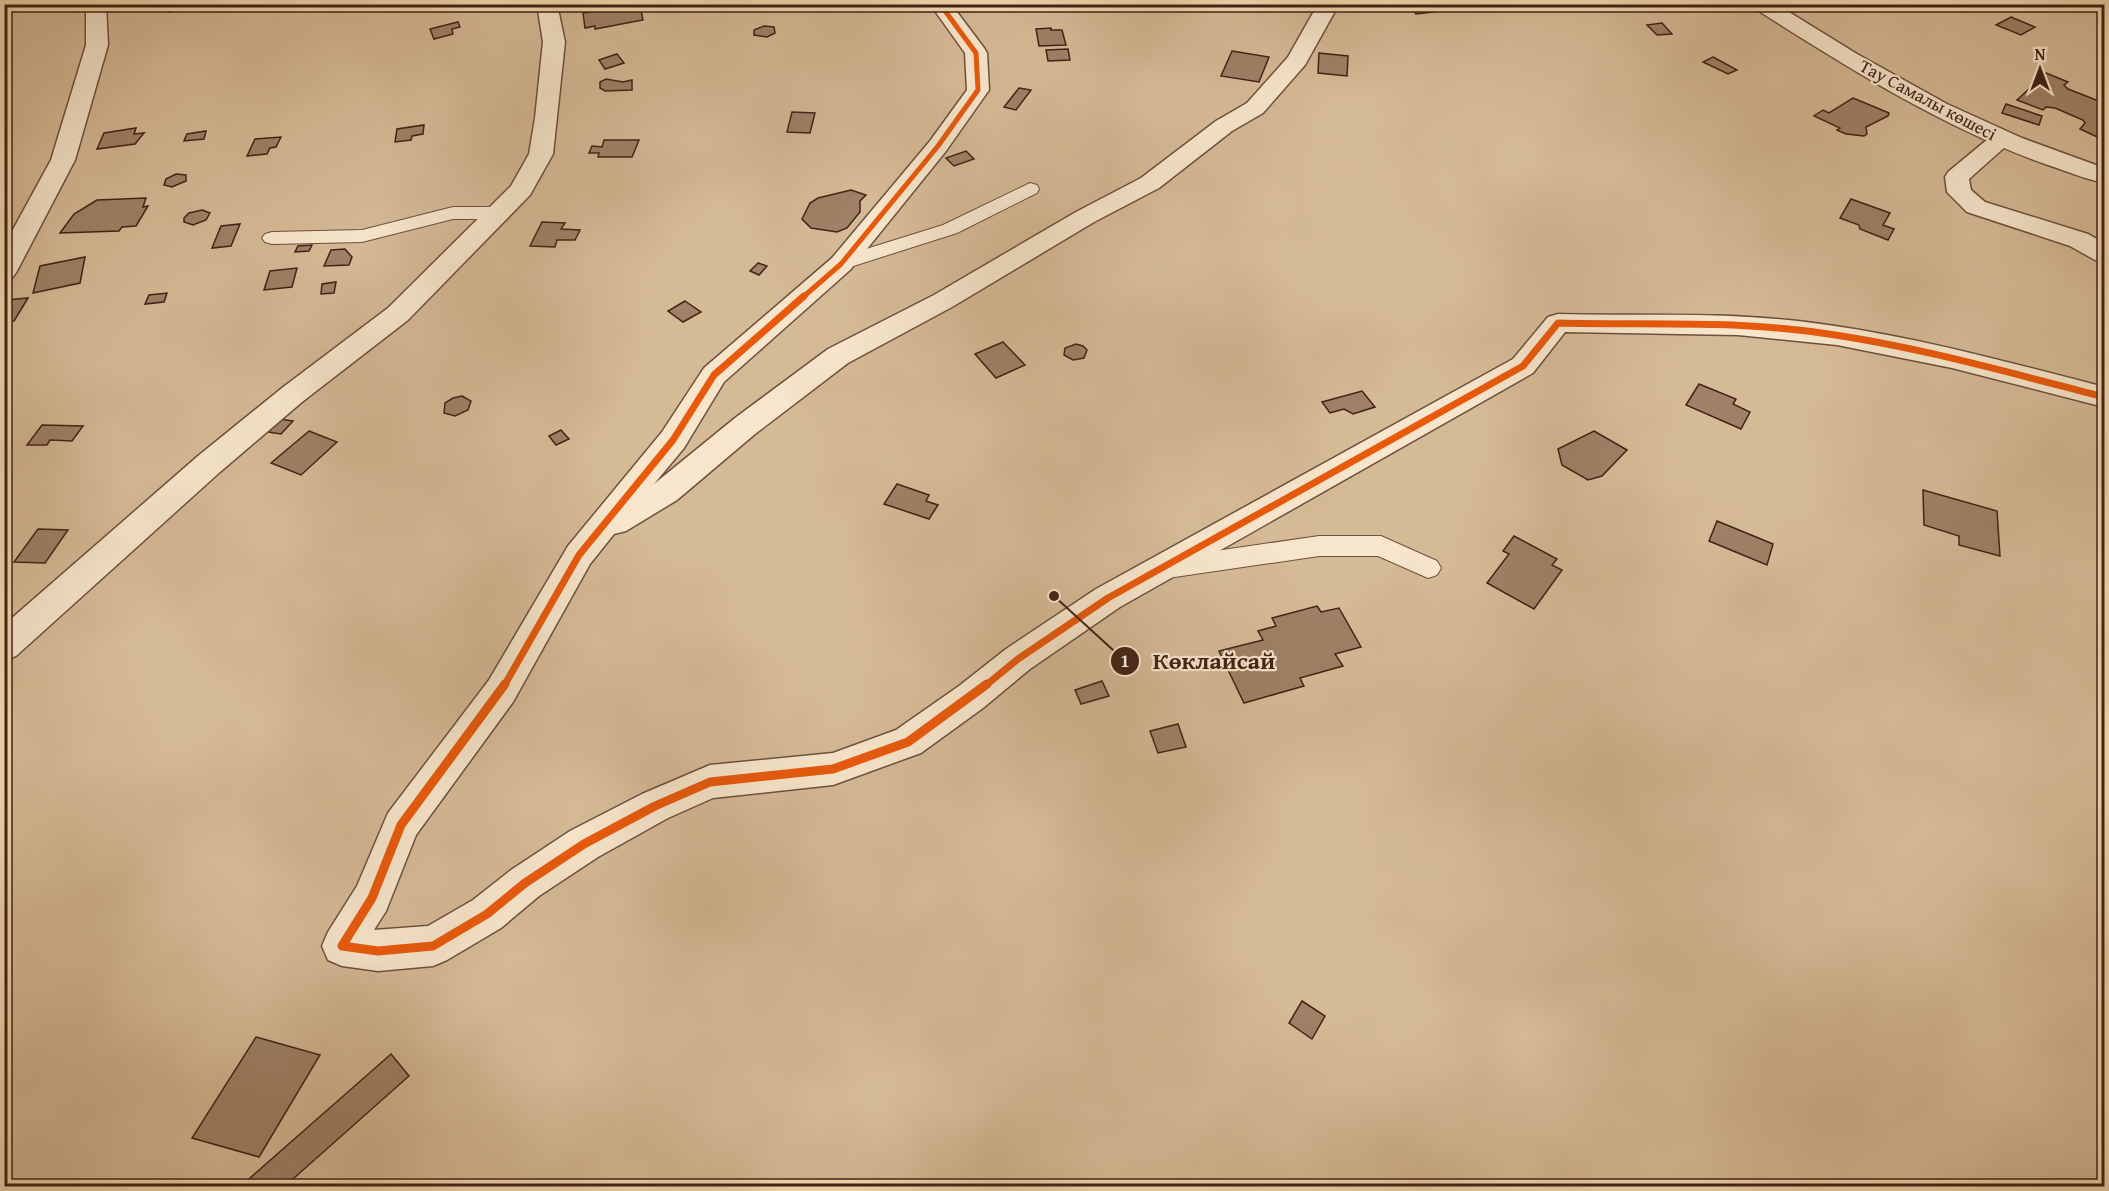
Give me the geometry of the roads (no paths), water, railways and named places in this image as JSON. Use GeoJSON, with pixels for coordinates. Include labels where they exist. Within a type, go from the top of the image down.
{"type":"FeatureCollection","features":[{"type":"Feature","properties":{"kind":"street"},"geometry":{"type":"LineString","coordinates":[[4,271],[63,160],[97,45],[96,4]]}},
{"type":"Feature","properties":{"kind":"street"},"geometry":{"type":"LineString","coordinates":[[4,646],[208,464],[398,314],[501,213],[521,190],[541,154],[554,42],[547,4]]}},
{"type":"Feature","properties":{"kind":"street"},"geometry":{"type":"LineString","coordinates":[[940,4],[976,53],[978,90],[938,146],[841,264],[714,375],[674,440],[579,555],[501,692],[401,825],[372,898],[342,946],[378,951],[433,946],[487,914],[525,883],[585,844],[655,806],[710,782],[833,769],[908,742],[971,697],[1018,659],[1108,598],[1523,366],[1558,323],[1722,325],[1798,330],[1926,352],[2104,397]]}},
{"type":"Feature","properties":{"kind":"street"},"geometry":{"type":"LineString","coordinates":[[595,534],[666,492],[745,426],[838,356],[943,301],[1054,235],[1150,183],[1224,126],[1255,108],[1297,60],[1329,4]]}},
{"type":"Feature","properties":{"kind":"street","name":"Тау Самалы көшесі"},"geometry":{"type":"LineString","coordinates":[[1761,4],[1836,51],[2002,139],[2104,176]]}},
{"type":"Feature","properties":{"kind":"street"},"geometry":{"type":"LineString","coordinates":[[2002,139],[1957,177],[1959,192],[1976,207],[2079,240],[2104,254]]}},
{"type":"Feature","properties":{"kind":"lane"},"geometry":{"type":"LineString","coordinates":[[841,264],[950,229],[1030,189]]}},
{"type":"Feature","properties":{"kind":"lane"},"geometry":{"type":"LineString","coordinates":[[272,238],[362,236],[453,213],[501,213]]}},
{"type":"Feature","properties":{"kind":"lane"},"geometry":{"type":"LineString","coordinates":[[1158,570],[1319,546],[1381,546],[1428,568]]}},
{"type":"Feature","properties":{"kind":"place","name":"Көклайсай"},"geometry":{"type":"Point","coordinates":[1054,596]}}]}
